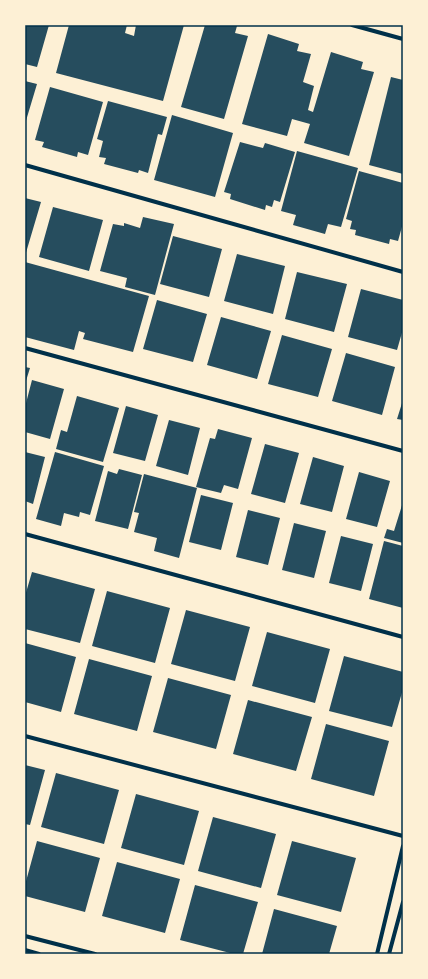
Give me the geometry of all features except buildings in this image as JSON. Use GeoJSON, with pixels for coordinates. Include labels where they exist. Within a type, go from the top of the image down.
{"type":"FeatureCollection","features":[{"type":"Feature","properties":{"kind":"street"},"geometry":{"type":"LineString","coordinates":[[352,25],[403,39]]}},
{"type":"Feature","properties":{"kind":"street"},"geometry":{"type":"LineString","coordinates":[[25,165],[403,272]]}},
{"type":"Feature","properties":{"kind":"street"},"geometry":{"type":"LineString","coordinates":[[25,348],[403,451]]}},
{"type":"Feature","properties":{"kind":"street"},"geometry":{"type":"LineString","coordinates":[[25,534],[403,637]]}},
{"type":"Feature","properties":{"kind":"street"},"geometry":{"type":"LineString","coordinates":[[25,736],[403,836]]}},
{"type":"Feature","properties":{"kind":"street"},"geometry":{"type":"LineString","coordinates":[[377,954],[403,846]]}},
{"type":"Feature","properties":{"kind":"street"},"geometry":{"type":"LineString","coordinates":[[389,954],[403,902]]}},
{"type":"Feature","properties":{"kind":"street"},"geometry":{"type":"LineString","coordinates":[[25,936],[95,954]]}},
{"type":"Feature","properties":{"kind":"street"},"geometry":{"type":"LineString","coordinates":[[25,950],[39,954]]}}]}
